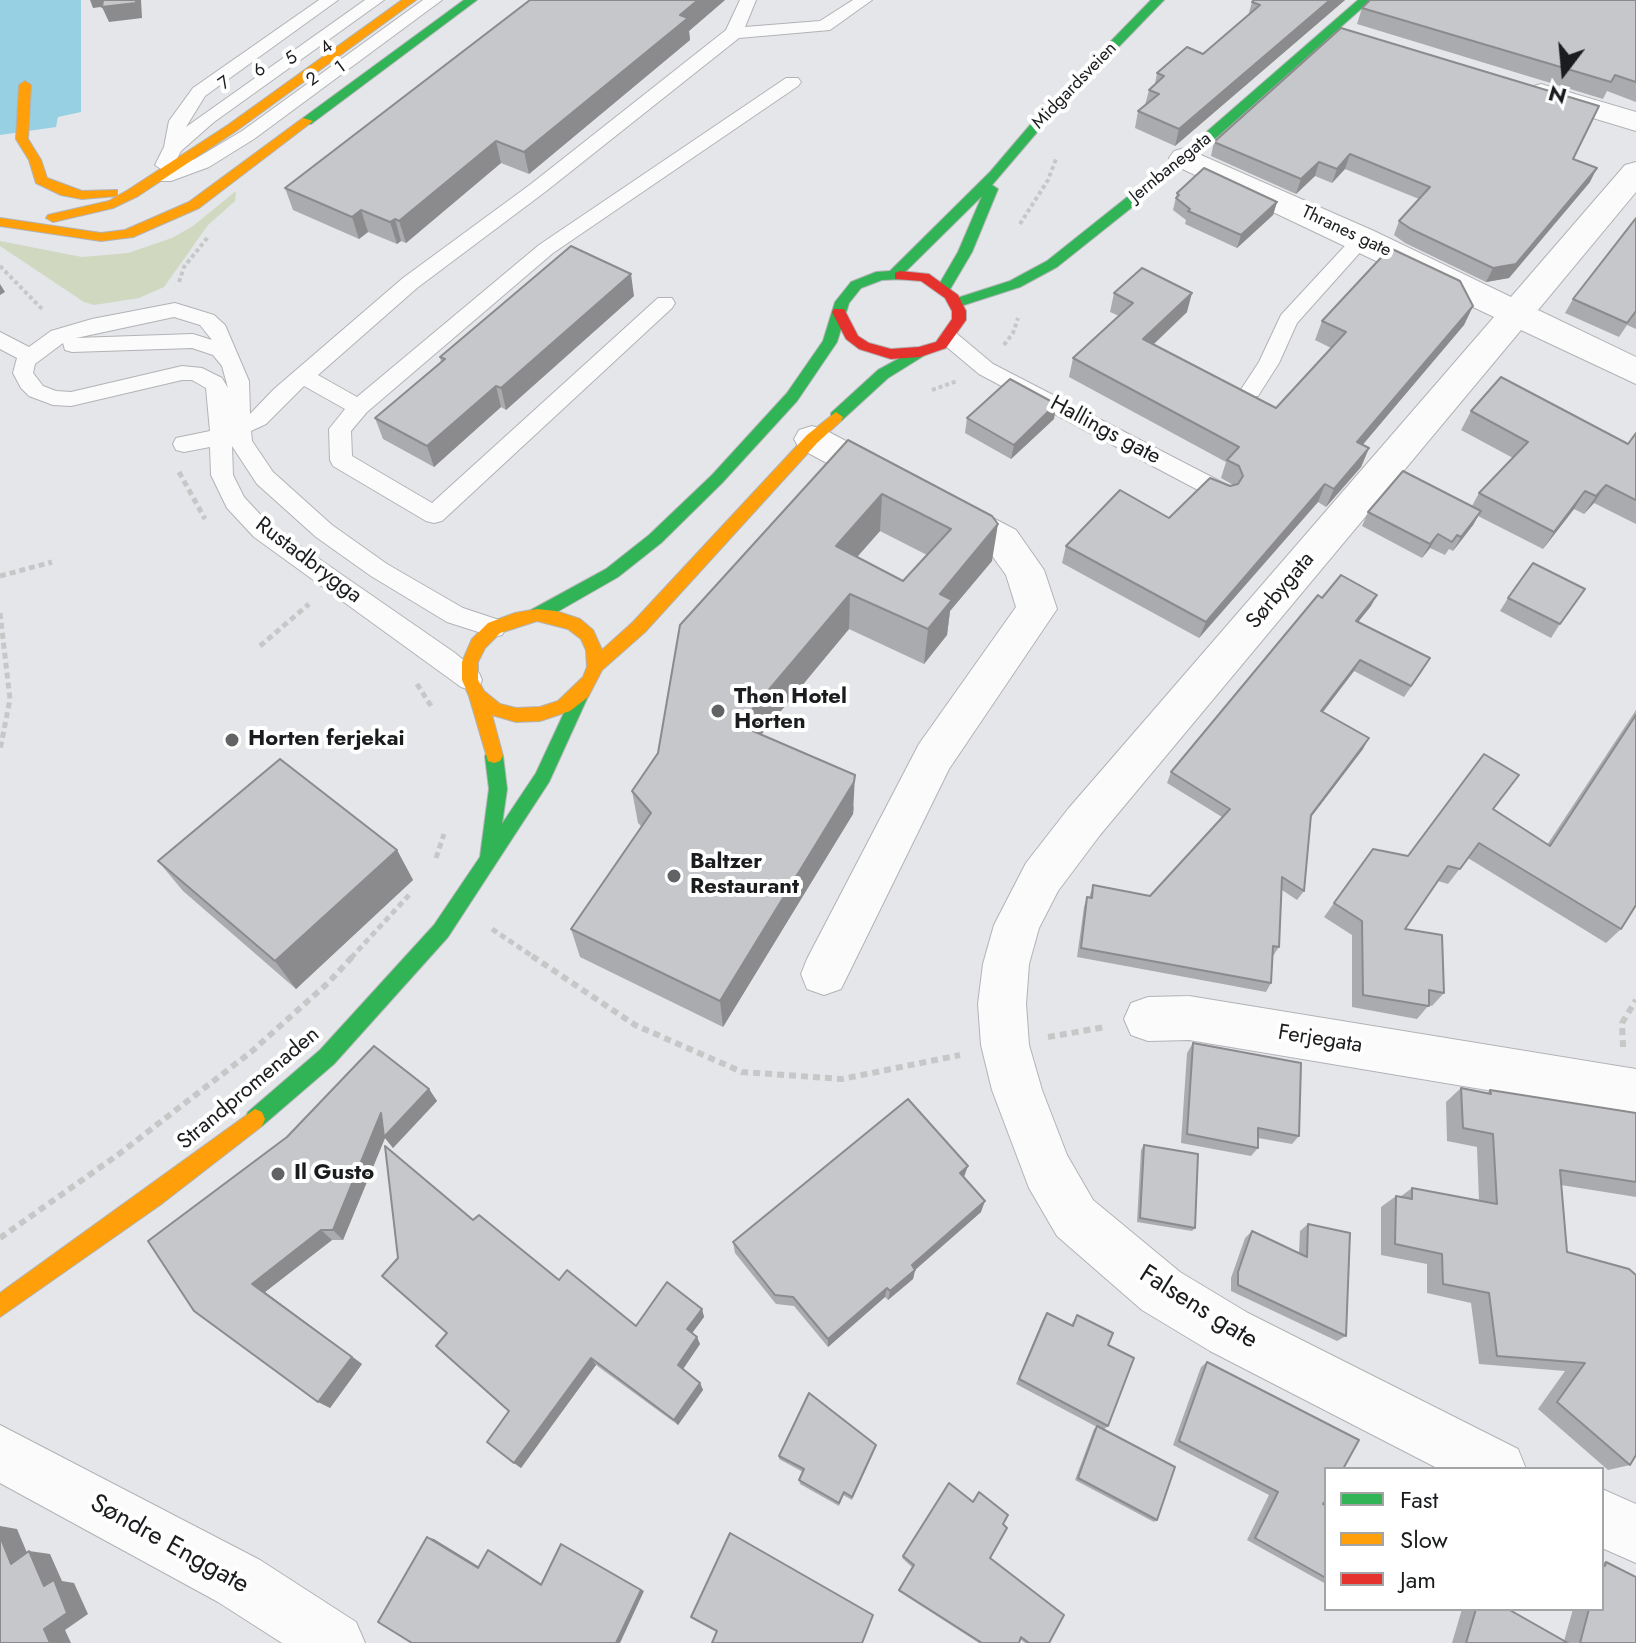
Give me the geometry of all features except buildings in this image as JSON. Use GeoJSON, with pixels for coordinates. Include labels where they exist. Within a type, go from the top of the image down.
{"type":"FeatureCollection","features":[{"type":"Feature","properties":{"kind":"main road"},"geometry":{"type":"LineString","coordinates":[[0,220],[40,209],[113,204],[232,128],[410,0]]}},
{"type":"Feature","properties":{"kind":"main road"},"geometry":{"type":"LineString","coordinates":[[0,220],[81,236],[128,234],[161,222],[194,205],[471,0]]}},
{"type":"Feature","properties":{"kind":"main road","name":"Midgardsveien"},"geometry":{"type":"LineString","coordinates":[[895,274],[995,175],[1040,121],[1158,0]]}},
{"type":"Feature","properties":{"kind":"main road","name":"Jernbanegata"},"geometry":{"type":"LineString","coordinates":[[950,295],[1015,284],[1052,264],[1185,158],[1365,0]]}},
{"type":"Feature","properties":{"kind":"main road"},"geometry":{"type":"LineString","coordinates":[[25,85],[22,139],[35,160],[41,180],[66,192],[82,195],[115,192],[151,181]]}},
{"type":"Feature","properties":{"kind":"main road"},"geometry":{"type":"LineString","coordinates":[[35,160],[40,209],[60,231],[81,236]]}},
{"type":"Feature","properties":{"kind":"main road","name":"Midgardsveien"},"geometry":{"type":"LineString","coordinates":[[950,295],[995,175]]}},
{"type":"Feature","properties":{"kind":"main road"},"geometry":{"type":"LineString","coordinates":[[895,274],[924,277],[950,295],[959,320],[949,338],[883,374],[812,439],[639,627],[595,667],[582,692],[564,706],[540,714],[495,709],[474,688],[470,662],[478,644],[494,628],[515,619],[537,615],[612,573],[655,539],[717,479],[814,369],[830,342],[848,293],[856,285],[868,279],[895,274]]}},
{"type":"Feature","properties":{"kind":"main road"},"geometry":{"type":"LineString","coordinates":[[839,312],[845,330],[864,346],[891,354],[920,352]]}},
{"type":"Feature","properties":{"kind":"main road"},"geometry":{"type":"LineString","coordinates":[[537,615],[574,624],[587,635],[594,650],[595,667]]}},
{"type":"Feature","properties":{"kind":"main road","name":"Strandpromenaden"},"geometry":{"type":"LineString","coordinates":[[474,688],[493,747],[498,789],[487,865]]}},
{"type":"Feature","properties":{"kind":"main road","name":"Strandpromenaden"},"geometry":{"type":"LineString","coordinates":[[0,1306],[153,1198],[282,1097],[384,997],[456,909],[487,865],[543,777],[582,692]]}},
{"type":"Feature","properties":{"kind":"street"},"geometry":{"type":"LineString","coordinates":[[1332,29],[1363,38]]}},
{"type":"Feature","properties":{"kind":"street"},"geometry":{"type":"LineString","coordinates":[[1515,85],[1636,122]]}},
{"type":"Feature","properties":{"kind":"street","name":"Thranes gate"},"geometry":{"type":"LineString","coordinates":[[1185,158],[1362,239],[1636,372]]}},
{"type":"Feature","properties":{"kind":"street","name":"Sørbygata"},"geometry":{"type":"LineString","coordinates":[[1005,1045],[1002,1004],[1006,964],[1017,925],[1042,877],[1084,822],[1636,172]]}},
{"type":"Feature","properties":{"kind":"street"},"geometry":{"type":"LineString","coordinates":[[812,439],[1002,540],[1024,570],[1037,609],[934,757],[824,974]]}},
{"type":"Feature","properties":{"kind":"street","name":"Ferjegata"},"geometry":{"type":"LineString","coordinates":[[1148,1019],[1189,1018],[1636,1092]]}},
{"type":"Feature","properties":{"kind":"street","name":"Falsens gate"},"geometry":{"type":"LineString","coordinates":[[1005,1045],[1017,1090],[1047,1170],[1075,1218],[1109,1248],[1161,1291],[1229,1332],[1494,1467]]}},
{"type":"Feature","properties":{"kind":"street","name":"Søndre Enggate"},"geometry":{"type":"LineString","coordinates":[[0,1453],[239,1581],[335,1643]]}},
{"type":"Feature","properties":{"kind":"street"},"geometry":{"type":"LineString","coordinates":[[1604,1519],[1636,1534]]}},
{"type":"Feature","properties":{"kind":"lane"},"geometry":{"type":"LineString","coordinates":[[295,25],[322,0]]}},
{"type":"Feature","properties":{"kind":"lane"},"geometry":{"type":"LineString","coordinates":[[151,181],[170,152],[202,117],[199,92],[330,0]]}},
{"type":"Feature","properties":{"kind":"lane","name":"7"},"geometry":{"type":"LineString","coordinates":[[202,117],[345,0]]}},
{"type":"Feature","properties":{"kind":"lane","name":"6"},"geometry":{"type":"LineString","coordinates":[[202,117],[362,0]]}},
{"type":"Feature","properties":{"kind":"lane","name":"5"},"geometry":{"type":"LineString","coordinates":[[202,117],[376,0]]}},
{"type":"Feature","properties":{"kind":"lane","name":"4"},"geometry":{"type":"LineString","coordinates":[[202,117],[394,0]]}},
{"type":"Feature","properties":{"kind":"lane","name":"2"},"geometry":{"type":"LineString","coordinates":[[245,134],[424,0]]}},
{"type":"Feature","properties":{"kind":"lane","name":"1"},"geometry":{"type":"LineString","coordinates":[[245,134],[434,0]]}},
{"type":"Feature","properties":{"kind":"lane"},"geometry":{"type":"LineString","coordinates":[[184,444],[229,434],[258,419],[410,283],[538,188],[734,33],[748,0]]}},
{"type":"Feature","properties":{"kind":"lane"},"geometry":{"type":"LineString","coordinates":[[734,33],[824,26],[864,0]]}},
{"type":"Feature","properties":{"kind":"lane"},"geometry":{"type":"LineString","coordinates":[[665,303],[434,515],[341,460],[340,429],[359,407],[546,249],[792,82]]}},
{"type":"Feature","properties":{"kind":"lane"},"geometry":{"type":"LineString","coordinates":[[170,152],[178,121],[202,117]]}},
{"type":"Feature","properties":{"kind":"lane"},"geometry":{"type":"LineString","coordinates":[[151,181],[202,163],[245,134]]}},
{"type":"Feature","properties":{"kind":"lane"},"geometry":{"type":"LineString","coordinates":[[1251,391],[1269,363],[1288,320],[1362,239]]}},
{"type":"Feature","properties":{"kind":"lane","name":"Rustadbrygga"},"geometry":{"type":"LineString","coordinates":[[32,355],[58,336],[154,312],[175,310],[196,314],[218,330],[238,381],[222,475],[235,502],[262,531],[474,688]]}},
{"type":"Feature","properties":{"kind":"lane","name":"Hallings gate"},"geometry":{"type":"LineString","coordinates":[[949,338],[986,369],[1223,493]]}},
{"type":"Feature","properties":{"kind":"lane"},"geometry":{"type":"LineString","coordinates":[[0,339],[15,350],[32,355]]}},
{"type":"Feature","properties":{"kind":"lane"},"geometry":{"type":"LineString","coordinates":[[45,395],[32,379],[33,369],[46,356],[77,344],[193,341],[220,350],[234,368]]}},
{"type":"Feature","properties":{"kind":"lane"},"geometry":{"type":"LineString","coordinates":[[32,355],[25,361],[23,373],[28,383],[45,395]]}},
{"type":"Feature","properties":{"kind":"lane","name":"Rustadbrygga"},"geometry":{"type":"LineString","coordinates":[[45,395],[71,399],[182,373],[195,373],[215,383],[229,434],[241,442],[265,478],[324,531],[439,607],[494,628]]}},
{"type":"Feature","properties":{"kind":"lane"},"geometry":{"type":"LineString","coordinates":[[303,376],[359,407]]}},
{"type":"Feature","properties":{"kind":"path"},"geometry":{"type":"LineString","coordinates":[[928,391],[986,369],[1013,333],[1019,313],[1015,284],[1004,261],[1006,248],[1048,180],[1057,156]]}},
{"type":"Feature","properties":{"kind":"path"},"geometry":{"type":"LineString","coordinates":[[0,266],[42,309]]}},
{"type":"Feature","properties":{"kind":"path"},"geometry":{"type":"LineString","coordinates":[[0,576],[52,562]]}},
{"type":"Feature","properties":{"kind":"path"},"geometry":{"type":"LineString","coordinates":[[260,646],[309,604]]}},
{"type":"Feature","properties":{"kind":"path"},"geometry":{"type":"LineString","coordinates":[[0,613],[10,699],[0,750]]}},
{"type":"Feature","properties":{"kind":"path"},"geometry":{"type":"LineString","coordinates":[[435,861],[445,830]]}},
{"type":"Feature","properties":{"kind":"path"},"geometry":{"type":"LineString","coordinates":[[0,1238],[119,1154],[251,1052],[328,983],[418,883]]}},
{"type":"Feature","properties":{"kind":"path"},"geometry":{"type":"LineString","coordinates":[[456,909],[477,919],[635,1025],[742,1072],[842,1079],[1148,1019]]}},
{"type":"Feature","properties":{"kind":"green space"},"geometry":{"type":"Polygon","coordinates":[[[236,191],[235,201],[208,225],[164,287],[139,298],[94,305],[84,302],[0,246],[0,241],[82,257],[128,253],[172,238],[193,226],[236,191]]]}},
{"type":"Feature","properties":{"kind":"water"},"geometry":{"type":"Polygon","coordinates":[[[0,0],[81,0],[81,112],[58,117],[56,127],[0,135],[0,0]]]}},
{"type":"Feature","properties":{"kind":"traffic: fast"},"geometry":{"type":"LineString","coordinates":[[307,121],[471,0]]}},
{"type":"Feature","properties":{"kind":"traffic: fast"},"geometry":{"type":"LineString","coordinates":[[895,274],[995,175],[1040,121],[1158,0]]}},
{"type":"Feature","properties":{"kind":"traffic: fast"},"geometry":{"type":"LineString","coordinates":[[956,303],[1015,284],[1052,264],[1185,158],[1365,0]]}},
{"type":"Feature","properties":{"kind":"traffic: fast"},"geometry":{"type":"LineString","coordinates":[[944,288],[965,252],[991,189]]}},
{"type":"Feature","properties":{"kind":"traffic: fast"},"geometry":{"type":"LineString","coordinates":[[537,615],[612,573],[655,539],[717,479],[792,397],[830,342],[842,302],[856,285],[881,275],[900,276]]}},
{"type":"Feature","properties":{"kind":"traffic: fast"},"geometry":{"type":"LineString","coordinates":[[836,417],[883,374],[920,352]]}},
{"type":"Feature","properties":{"kind":"traffic: fast"},"geometry":{"type":"LineString","coordinates":[[255,1119],[327,1057],[441,931],[543,777],[582,692]]}},
{"type":"Feature","properties":{"kind":"traffic: fast"},"geometry":{"type":"LineString","coordinates":[[488,855],[498,789],[494,756]]}},
{"type":"Feature","properties":{"kind":"traffic: slow"},"geometry":{"type":"LineString","coordinates":[[53,218],[113,204],[133,193],[232,128],[410,0]]}},
{"type":"Feature","properties":{"kind":"traffic: slow"},"geometry":{"type":"LineString","coordinates":[[25,85],[22,139],[35,160],[41,180],[66,192],[82,195],[112,193]]}},
{"type":"Feature","properties":{"kind":"traffic: slow"},"geometry":{"type":"LineString","coordinates":[[0,222],[101,237],[128,234],[194,205],[307,121]]}},
{"type":"Feature","properties":{"kind":"traffic: slow"},"geometry":{"type":"LineString","coordinates":[[595,667],[639,627],[812,439],[836,417]]}},
{"type":"Feature","properties":{"kind":"traffic: slow"},"geometry":{"type":"LineString","coordinates":[[478,696],[495,709],[516,715],[540,714],[564,706],[582,692],[591,680],[595,667],[594,650],[587,635],[574,624],[556,617],[537,615],[515,619],[494,628],[478,644],[470,662],[470,680],[478,696],[494,756]]}},
{"type":"Feature","properties":{"kind":"traffic: slow"},"geometry":{"type":"LineString","coordinates":[[0,1306],[153,1198],[255,1119]]}},
{"type":"Feature","properties":{"kind":"traffic: jam"},"geometry":{"type":"LineString","coordinates":[[839,312],[853,339],[864,346],[891,354],[920,352],[941,345],[959,320],[959,311],[951,295],[924,277],[900,276]]}},
{"type":"Feature","properties":{"kind":"place","name":"Thon Hotel Horten"},"geometry":{"type":"Point","coordinates":[718,711]}},
{"type":"Feature","properties":{"kind":"place","name":"Horten ferjekai"},"geometry":{"type":"Point","coordinates":[232,740]}},
{"type":"Feature","properties":{"kind":"place","name":"Baltzer Restaurant"},"geometry":{"type":"Point","coordinates":[674,876]}},
{"type":"Feature","properties":{"kind":"place","name":"Il Gusto"},"geometry":{"type":"Point","coordinates":[278,1174]}}]}
